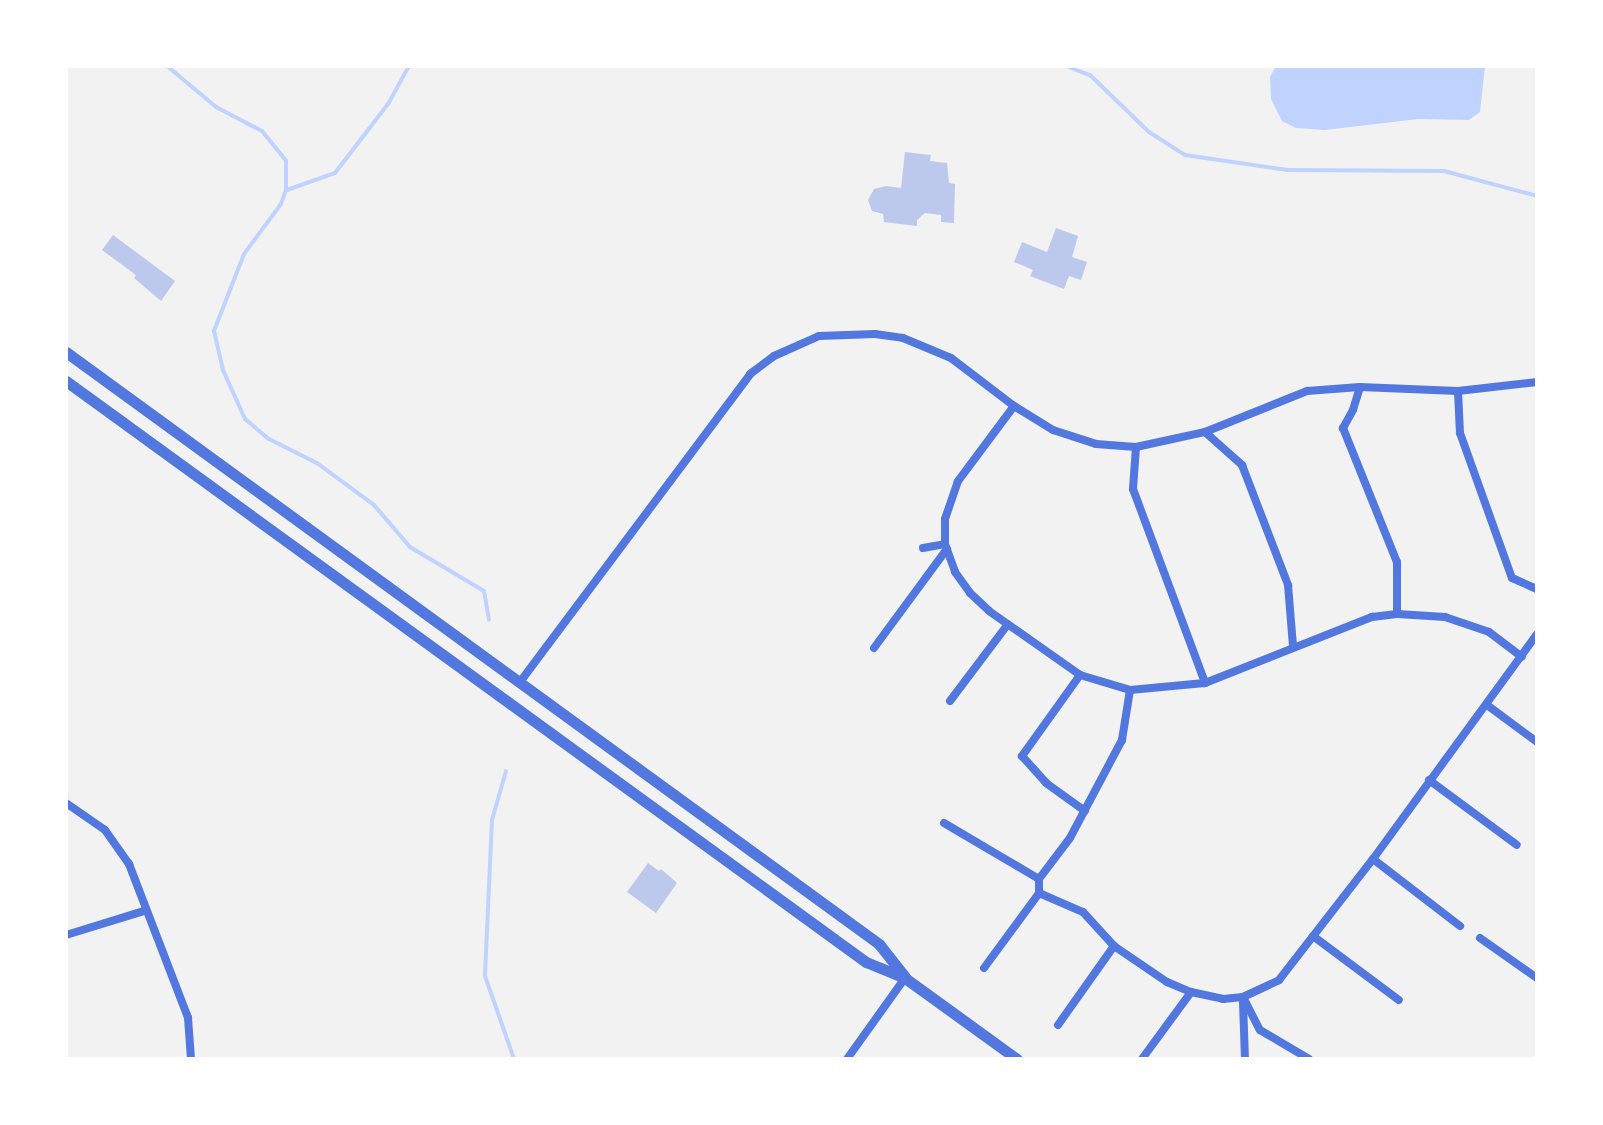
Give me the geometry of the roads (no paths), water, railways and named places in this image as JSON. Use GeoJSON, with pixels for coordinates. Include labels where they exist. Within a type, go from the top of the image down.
{"type":"FeatureCollection","features":[{"type":"Feature","properties":{"kind":"street"},"geometry":{"type":"LineString","coordinates":[[507,701],[750,374],[774,356],[819,336],[875,334],[903,338],[951,358],[1014,406],[1053,430],[1096,444],[1136,447],[1205,432],[1307,391],[1360,387],[1458,391],[1537,382]]}},
{"type":"Feature","properties":{"kind":"street"},"geometry":{"type":"LineString","coordinates":[[66,352],[879,944],[905,978]]}},
{"type":"Feature","properties":{"kind":"street"},"geometry":{"type":"LineString","coordinates":[[66,381],[866,962],[905,978],[1017,1059]]}},
{"type":"Feature","properties":{"kind":"street"},"geometry":{"type":"LineString","coordinates":[[1360,387],[1343,428],[1397,562],[1397,614]]}},
{"type":"Feature","properties":{"kind":"street"},"geometry":{"type":"LineString","coordinates":[[1458,391],[1460,433],[1512,578],[1537,589]]}},
{"type":"Feature","properties":{"kind":"street"},"geometry":{"type":"LineString","coordinates":[[1014,406],[958,481],[945,519],[946,547],[955,572],[970,593],[1080,675],[1130,690],[1156,691],[1205,683],[1372,617],[1397,614],[1445,617],[1489,632],[1522,657]]}},
{"type":"Feature","properties":{"kind":"street"},"geometry":{"type":"LineString","coordinates":[[1205,432],[1242,465],[1288,585],[1293,646]]}},
{"type":"Feature","properties":{"kind":"street"},"geometry":{"type":"LineString","coordinates":[[1136,447],[1133,489],[1205,683]]}},
{"type":"Feature","properties":{"kind":"street"},"geometry":{"type":"LineString","coordinates":[[923,548],[946,547]]}},
{"type":"Feature","properties":{"kind":"street"},"geometry":{"type":"LineString","coordinates":[[874,648],[946,547]]}},
{"type":"Feature","properties":{"kind":"street"},"geometry":{"type":"LineString","coordinates":[[950,701],[1008,624]]}},
{"type":"Feature","properties":{"kind":"street"},"geometry":{"type":"LineString","coordinates":[[1039,893],[1083,912],[1114,946],[1167,982],[1191,992],[1223,999],[1243,997],[1279,980],[1373,859],[1537,634]]}},
{"type":"Feature","properties":{"kind":"street"},"geometry":{"type":"LineString","coordinates":[[1080,675],[1022,756],[1052,788],[1085,811]]}},
{"type":"Feature","properties":{"kind":"street"},"geometry":{"type":"LineString","coordinates":[[984,968],[1039,893],[1039,879],[1070,838],[1085,811],[1122,740],[1130,690]]}},
{"type":"Feature","properties":{"kind":"street"},"geometry":{"type":"LineString","coordinates":[[1487,705],[1537,742]]}},
{"type":"Feature","properties":{"kind":"street"},"geometry":{"type":"LineString","coordinates":[[1429,780],[1517,845]]}},
{"type":"Feature","properties":{"kind":"street"},"geometry":{"type":"LineString","coordinates":[[66,803],[105,830],[129,864],[144,911],[188,1018],[191,1059]]}},
{"type":"Feature","properties":{"kind":"street"},"geometry":{"type":"LineString","coordinates":[[944,823],[1039,879]]}},
{"type":"Feature","properties":{"kind":"street"},"geometry":{"type":"LineString","coordinates":[[1373,859],[1460,926]]}},
{"type":"Feature","properties":{"kind":"street"},"geometry":{"type":"LineString","coordinates":[[66,935],[144,911]]}},
{"type":"Feature","properties":{"kind":"street"},"geometry":{"type":"LineString","coordinates":[[1313,936],[1399,1000]]}},
{"type":"Feature","properties":{"kind":"street"},"geometry":{"type":"LineString","coordinates":[[1480,938],[1537,978]]}},
{"type":"Feature","properties":{"kind":"street"},"geometry":{"type":"LineString","coordinates":[[1058,1025],[1114,946]]}},
{"type":"Feature","properties":{"kind":"street"},"geometry":{"type":"LineString","coordinates":[[847,1059],[905,978]]}},
{"type":"Feature","properties":{"kind":"street"},"geometry":{"type":"LineString","coordinates":[[1142,1059],[1191,992]]}},
{"type":"Feature","properties":{"kind":"street"},"geometry":{"type":"LineString","coordinates":[[1243,997],[1245,1059]]}},
{"type":"Feature","properties":{"kind":"street"},"geometry":{"type":"LineString","coordinates":[[1243,997],[1260,1030],[1309,1059]]}},
{"type":"Feature","properties":{"kind":"water"},"geometry":{"type":"Polygon","coordinates":[[[1276,66],[1485,66],[1480,112],[1469,120],[1418,119],[1325,130],[1296,128],[1282,121],[1271,99],[1270,77],[1276,66]]]}},
{"type":"Feature","properties":{"kind":"waterway"},"geometry":{"type":"LineString","coordinates":[[167,66],[216,107],[262,131],[286,161],[286,190],[281,204],[244,254],[214,331],[223,370],[245,419],[269,439],[317,463],[374,505],[410,547],[484,591],[489,620]]}},
{"type":"Feature","properties":{"kind":"waterway"},"geometry":{"type":"LineString","coordinates":[[287,190],[335,173],[388,104],[409,66]]}},
{"type":"Feature","properties":{"kind":"waterway"},"geometry":{"type":"LineString","coordinates":[[1066,66],[1090,75],[1149,132],[1185,155],[1288,170],[1444,171],[1537,196]]}},
{"type":"Feature","properties":{"kind":"waterway"},"geometry":{"type":"LineString","coordinates":[[506,771],[492,820],[485,976],[514,1059]]}}]}
